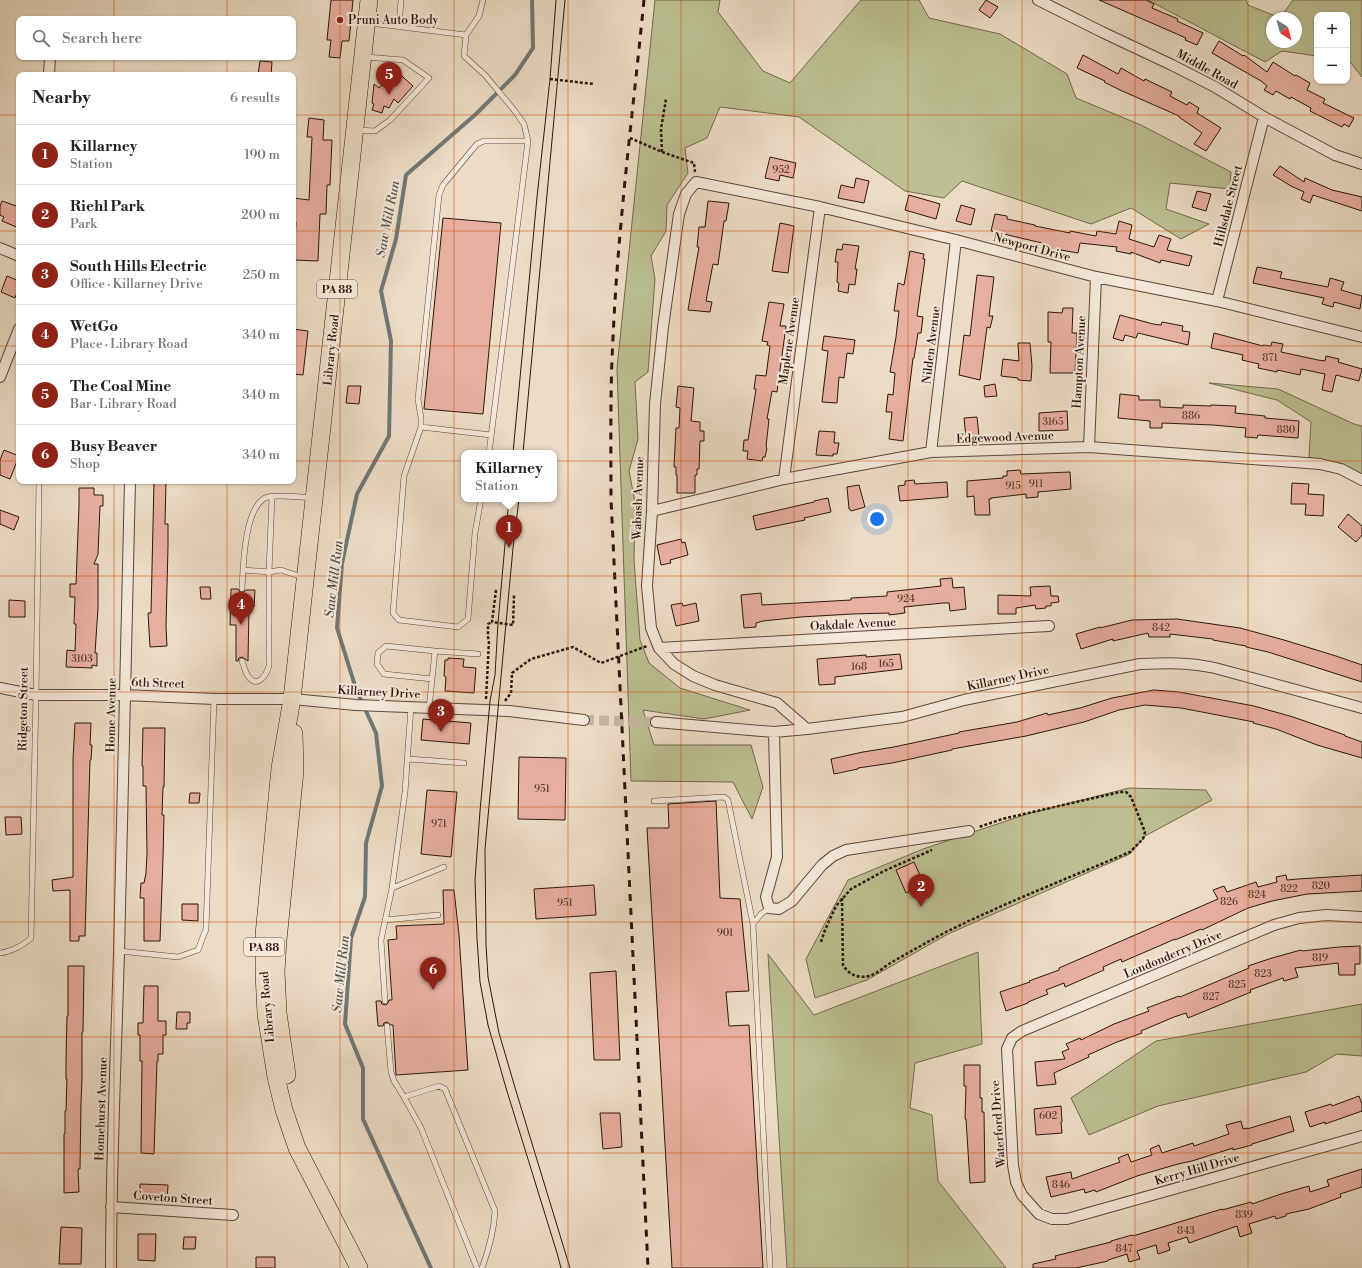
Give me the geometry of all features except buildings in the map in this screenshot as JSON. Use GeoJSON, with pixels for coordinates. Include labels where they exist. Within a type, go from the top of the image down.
{"type":"FeatureCollection","features":[{"type":"Feature","properties":{"kind":"main road","name":"Library Road"},"geometry":{"type":"LineString","coordinates":[[359,1268],[317,1187],[294,1106],[278,1013],[276,971],[295,771],[292,700],[369,0]]}},
{"type":"Feature","properties":{"kind":"street","name":"Middle Road"},"geometry":{"type":"LineString","coordinates":[[1038,0],[1102,32],[1172,64],[1215,87],[1264,117],[1335,155],[1362,164]]}},
{"type":"Feature","properties":{"kind":"street"},"geometry":{"type":"LineString","coordinates":[[49,72],[50,60]]}},
{"type":"Feature","properties":{"kind":"street","name":"Hillsdale Street"},"geometry":{"type":"LineString","coordinates":[[1217,301],[1264,117]]}},
{"type":"Feature","properties":{"kind":"street","name":"Newport Drive"},"geometry":{"type":"LineString","coordinates":[[696,182],[820,207],[956,240],[1096,277],[1217,301],[1362,337]]}},
{"type":"Feature","properties":{"kind":"street","name":"Wabash Avenue"},"geometry":{"type":"LineString","coordinates":[[696,182],[686,194],[679,214],[663,327],[655,404],[652,511],[647,586],[651,628],[658,645],[674,664],[693,676],[715,685],[777,703],[806,728]]}},
{"type":"Feature","properties":{"kind":"street","name":"Maplene Avenue"},"geometry":{"type":"LineString","coordinates":[[784,478],[820,207]]}},
{"type":"Feature","properties":{"kind":"street","name":"Nilden Avenue"},"geometry":{"type":"LineString","coordinates":[[931,452],[956,240]]}},
{"type":"Feature","properties":{"kind":"street"},"geometry":{"type":"LineString","coordinates":[[0,248],[16,255]]}},
{"type":"Feature","properties":{"kind":"street","name":"Hampton Avenue"},"geometry":{"type":"LineString","coordinates":[[1088,447],[1096,277]]}},
{"type":"Feature","properties":{"kind":"street"},"geometry":{"type":"LineString","coordinates":[[0,377],[16,337]]}},
{"type":"Feature","properties":{"kind":"street","name":"Edgewood Avenue"},"geometry":{"type":"LineString","coordinates":[[652,511],[784,478],[931,452],[1088,447],[1320,464],[1341,469],[1362,479]]}},
{"type":"Feature","properties":{"kind":"street","name":"Home Avenue"},"geometry":{"type":"LineString","coordinates":[[119,951],[130,484]]}},
{"type":"Feature","properties":{"kind":"street","name":"Oakdale Avenue"},"geometry":{"type":"LineString","coordinates":[[658,645],[1049,626]]}},
{"type":"Feature","properties":{"kind":"street","name":"Killarney Drive"},"geometry":{"type":"LineString","coordinates":[[656,722],[774,732],[902,717],[964,700],[1140,664],[1169,663],[1195,664],[1214,668],[1362,708]]}},
{"type":"Feature","properties":{"kind":"street","name":"6th Street"},"geometry":{"type":"LineString","coordinates":[[0,688],[36,695],[124,695],[292,700]]}},
{"type":"Feature","properties":{"kind":"street","name":"Killarney Drive"},"geometry":{"type":"LineString","coordinates":[[292,700],[356,705],[509,711],[584,720]]}},
{"type":"Feature","properties":{"kind":"street"},"geometry":{"type":"LineString","coordinates":[[774,732],[777,857],[766,897],[769,908],[779,909],[792,901],[822,865],[833,856],[846,850],[969,831]]}},
{"type":"Feature","properties":{"kind":"street","name":"Londonderry Drive"},"geometry":{"type":"LineString","coordinates":[[1007,1049],[1012,1038],[1022,1031],[1274,926],[1299,918],[1326,915],[1362,917]]}},
{"type":"Feature","properties":{"kind":"street","name":"Homehurst Avenue"},"geometry":{"type":"LineString","coordinates":[[111,1268],[111,1207],[119,951]]}},
{"type":"Feature","properties":{"kind":"street","name":"Waterford Drive"},"geometry":{"type":"LineString","coordinates":[[1007,1049],[1013,1165],[1016,1182],[1022,1195],[1039,1214]]}},
{"type":"Feature","properties":{"kind":"street","name":"Kerry Hill Drive"},"geometry":{"type":"LineString","coordinates":[[1039,1214],[1052,1219],[1067,1219],[1362,1136]]}},
{"type":"Feature","properties":{"kind":"street","name":"Coveton Street"},"geometry":{"type":"LineString","coordinates":[[111,1207],[232,1215]]}},
{"type":"Feature","properties":{"kind":"lane"},"geometry":{"type":"LineString","coordinates":[[399,27],[401,0]]}},
{"type":"Feature","properties":{"kind":"lane"},"geometry":{"type":"LineString","coordinates":[[483,0],[479,16],[466,35],[464,56],[485,75],[514,110],[524,124],[528,141],[489,450]]}},
{"type":"Feature","properties":{"kind":"lane"},"geometry":{"type":"LineString","coordinates":[[366,23],[466,35]]}},
{"type":"Feature","properties":{"kind":"lane"},"geometry":{"type":"LineString","coordinates":[[355,130],[375,131],[390,120],[429,78],[403,60],[363,57]]}},
{"type":"Feature","properties":{"kind":"lane"},"geometry":{"type":"LineString","coordinates":[[480,502],[475,532],[468,619],[458,627],[399,620],[393,613],[404,476],[421,427],[418,399],[439,195],[443,185],[476,144],[484,141],[528,141]]}},
{"type":"Feature","properties":{"kind":"lane"},"geometry":{"type":"LineString","coordinates":[[421,427],[491,435]]}},
{"type":"Feature","properties":{"kind":"lane","name":"Ridgeton Street"},"geometry":{"type":"LineString","coordinates":[[0,953],[4,953],[23,945],[30,938],[36,695],[39,484]]}},
{"type":"Feature","properties":{"kind":"lane"},"geometry":{"type":"LineString","coordinates":[[242,590],[248,527],[259,504],[264,498],[272,496],[314,498]]}},
{"type":"Feature","properties":{"kind":"lane"},"geometry":{"type":"LineString","coordinates":[[242,661],[249,678],[257,681],[263,679],[267,673],[269,666],[269,572],[272,496]]}},
{"type":"Feature","properties":{"kind":"lane"},"geometry":{"type":"LineString","coordinates":[[243,570],[269,572],[281,570],[305,578]]}},
{"type":"Feature","properties":{"kind":"lane"},"geometry":{"type":"LineString","coordinates":[[432,679],[384,674],[377,664],[378,653],[386,646],[478,654]]}},
{"type":"Feature","properties":{"kind":"lane"},"geometry":{"type":"LineString","coordinates":[[429,708],[434,651]]}},
{"type":"Feature","properties":{"kind":"lane"},"geometry":{"type":"LineString","coordinates":[[119,951],[178,957],[198,950],[206,929],[214,698]]}},
{"type":"Feature","properties":{"kind":"lane"},"geometry":{"type":"LineString","coordinates":[[385,1001],[381,940],[392,888],[405,792],[411,707]]}},
{"type":"Feature","properties":{"kind":"lane"},"geometry":{"type":"LineString","coordinates":[[408,759],[464,763]]}},
{"type":"Feature","properties":{"kind":"lane"},"geometry":{"type":"LineString","coordinates":[[654,801],[724,797],[728,800],[753,924],[770,1268]]}},
{"type":"Feature","properties":{"kind":"lane"},"geometry":{"type":"LineString","coordinates":[[392,888],[444,867]]}},
{"type":"Feature","properties":{"kind":"lane"},"geometry":{"type":"LineString","coordinates":[[753,924],[761,914],[769,908]]}},
{"type":"Feature","properties":{"kind":"lane"},"geometry":{"type":"LineString","coordinates":[[385,920],[438,915]]}},
{"type":"Feature","properties":{"kind":"lane"},"geometry":{"type":"LineString","coordinates":[[387,1026],[391,1072],[394,1081],[421,1128],[477,1268]]}},
{"type":"Feature","properties":{"kind":"lane"},"geometry":{"type":"LineString","coordinates":[[404,1097],[439,1086],[446,1089],[495,1211],[491,1241],[482,1268]]}},
{"type":"Feature","properties":{"kind":"path"},"geometry":{"type":"LineString","coordinates":[[550,79],[594,84]]}},
{"type":"Feature","properties":{"kind":"path"},"geometry":{"type":"LineString","coordinates":[[662,152],[661,129],[666,100]]}},
{"type":"Feature","properties":{"kind":"path"},"geometry":{"type":"LineString","coordinates":[[630,138],[662,152],[694,163],[696,182]]}},
{"type":"Feature","properties":{"kind":"path"},"geometry":{"type":"LineString","coordinates":[[486,710],[490,641],[488,637],[488,624],[492,622],[496,590]]}},
{"type":"Feature","properties":{"kind":"path"},"geometry":{"type":"LineString","coordinates":[[492,622],[513,625],[514,595]]}},
{"type":"Feature","properties":{"kind":"path"},"geometry":{"type":"LineString","coordinates":[[503,704],[511,693],[512,673],[531,659],[573,647],[601,663],[658,645]]}},
{"type":"Feature","properties":{"kind":"path"},"geometry":{"type":"LineString","coordinates":[[842,898],[843,965],[847,971],[860,977],[870,976],[921,945],[947,932],[1020,898],[1130,852],[1143,839],[1145,832],[1131,797],[1126,792],[1120,792],[1002,819],[969,831]]}},
{"type":"Feature","properties":{"kind":"path"},"geometry":{"type":"LineString","coordinates":[[821,942],[836,906],[851,889],[884,871],[932,850]]}},
{"type":"Feature","properties":{"kind":"green space"},"geometry":{"type":"Polygon","coordinates":[[[655,0],[720,0],[718,12],[763,71],[790,83],[861,0],[919,0],[929,18],[1000,34],[1067,74],[1076,98],[1141,125],[1231,172],[1230,189],[1170,183],[1166,209],[1209,224],[1181,239],[1131,208],[1091,224],[962,181],[944,198],[905,191],[799,117],[720,107],[707,138],[685,148],[688,173],[667,205],[666,231],[651,256],[655,279],[648,372],[635,382],[638,439],[629,471],[635,502],[634,560],[640,640],[649,663],[680,688],[750,710],[704,719],[643,710],[654,745],[751,745],[763,787],[752,819],[733,782],[631,781],[617,368],[655,0]]]}},
{"type":"Feature","properties":{"kind":"green space"},"geometry":{"type":"Polygon","coordinates":[[[1148,0],[1246,0],[1248,5],[1266,12],[1266,48],[1302,48],[1302,12],[1284,12],[1293,0],[1362,0],[1362,77],[1350,62],[1350,12],[1314,12],[1314,56],[1282,51],[1265,62],[1148,0]]]}},
{"type":"Feature","properties":{"kind":"green space"},"geometry":{"type":"Polygon","coordinates":[[[1209,383],[1278,389],[1354,424],[1362,426],[1362,475],[1309,457],[1311,422],[1277,400],[1209,383]]]}},
{"type":"Feature","properties":{"kind":"green space"},"geometry":{"type":"Polygon","coordinates":[[[1129,788],[1206,790],[1212,800],[1145,836],[1130,854],[948,934],[867,980],[815,998],[806,959],[848,880],[923,849],[1027,814],[1129,788]]]}},
{"type":"Feature","properties":{"kind":"green space"},"geometry":{"type":"Polygon","coordinates":[[[978,952],[982,1044],[915,1063],[910,1108],[932,1115],[938,1181],[1006,1268],[787,1268],[768,954],[814,1015],[978,952]]]}},
{"type":"Feature","properties":{"kind":"green space"},"geometry":{"type":"Polygon","coordinates":[[[1362,1004],[1362,1056],[1337,1054],[1306,1072],[1158,1106],[1089,1135],[1071,1098],[1156,1041],[1362,1004]]]}},
{"type":"Feature","properties":{"kind":"waterway","name":"Saw Mill Run"},"geometry":{"type":"LineString","coordinates":[[431,1268],[363,1119],[363,1068],[345,1024],[351,938],[365,897],[366,843],[382,786],[376,733],[356,689],[337,628],[342,563],[357,494],[389,436],[391,341],[381,291],[396,239],[406,175],[476,114],[515,75],[533,48],[532,0]]}},
{"type":"Feature","properties":{"kind":"tunnel"},"geometry":{"type":"LineString","coordinates":[[584,720],[656,722]]}},
{"type":"Feature","properties":{"kind":"tram line"},"geometry":{"type":"LineString","coordinates":[[513,450],[537,197],[550,79],[556,0]]}},
{"type":"Feature","properties":{"kind":"tram line"},"geometry":{"type":"LineString","coordinates":[[523,450],[565,0]]}},
{"type":"Feature","properties":{"kind":"tram line"},"geometry":{"type":"LineString","coordinates":[[509,502],[495,675],[490,701],[480,811],[475,880],[477,939],[480,982],[488,1025],[561,1268]]}},
{"type":"Feature","properties":{"kind":"tram line"},"geometry":{"type":"LineString","coordinates":[[519,502],[485,849],[486,945],[488,977],[499,1033],[570,1268]]}},
{"type":"Feature","properties":{"kind":"railway"},"geometry":{"type":"LineString","coordinates":[[644,0],[622,211],[615,296],[611,378],[611,499],[648,1268]]}},
{"type":"Feature","properties":{"kind":"place","name":"Pruni Auto Body"},"geometry":{"type":"Point","coordinates":[340,20]}},
{"type":"Feature","properties":{"kind":"place","name":"The Coal Mine"},"geometry":{"type":"Point","coordinates":[389,95]}},
{"type":"Feature","properties":{"kind":"place","name":"Killarney"},"geometry":{"type":"Point","coordinates":[509,548]}},
{"type":"Feature","properties":{"kind":"place","name":"WetGo"},"geometry":{"type":"Point","coordinates":[241,625]}},
{"type":"Feature","properties":{"kind":"place","name":"South Hills Electric"},"geometry":{"type":"Point","coordinates":[441,732]}},
{"type":"Feature","properties":{"kind":"place","name":"Riehl Park"},"geometry":{"type":"Point","coordinates":[921,907]}},
{"type":"Feature","properties":{"kind":"place","name":"Busy Beaver"},"geometry":{"type":"Point","coordinates":[433,990]}}]}
